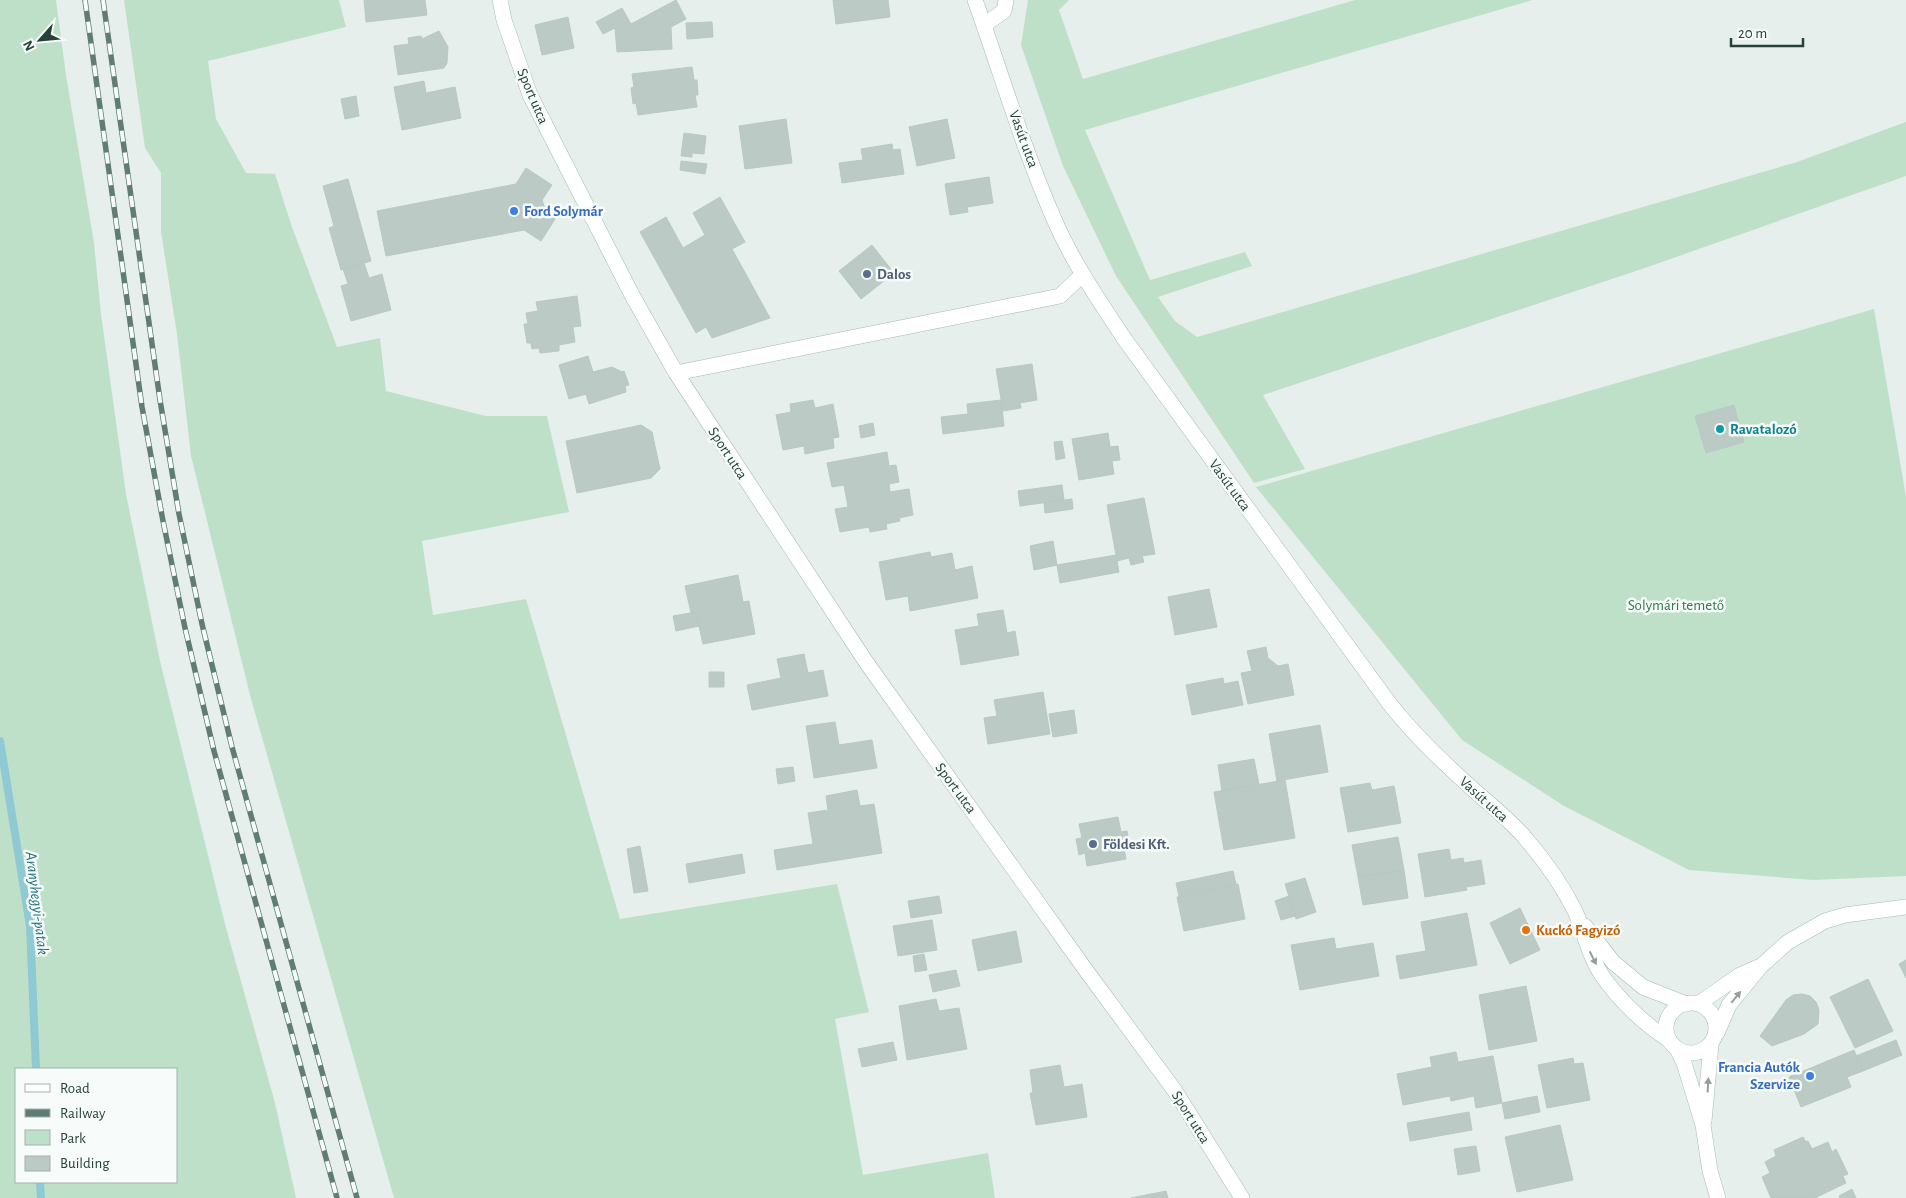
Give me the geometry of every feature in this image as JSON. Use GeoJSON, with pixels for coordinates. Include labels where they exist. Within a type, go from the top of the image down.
{"type":"FeatureCollection","features":[{"type":"Feature","properties":{"kind":"street","name":"Sport utca"},"geometry":{"type":"LineString","coordinates":[[500,0],[504,20],[530,95],[632,295],[676,373],[866,662],[1085,969],[1175,1091],[1242,1198]]}},
{"type":"Feature","properties":{"kind":"street","name":"Vasút utca"},"geometry":{"type":"LineString","coordinates":[[975,0],[1031,162],[1054,219],[1082,275],[1141,361],[1409,728],[1434,754],[1524,837],[1550,868],[1572,907],[1613,962],[1643,987],[1692,1004]]}},
{"type":"Feature","properties":{"kind":"street"},"geometry":{"type":"LineString","coordinates":[[984,25],[1004,11],[1006,0]]}},
{"type":"Feature","properties":{"kind":"street"},"geometry":{"type":"LineString","coordinates":[[676,373],[1060,296],[1082,275]]}},
{"type":"Feature","properties":{"kind":"street","name":"Vasút utca"},"geometry":{"type":"LineString","coordinates":[[1572,907],[1590,952],[1603,976],[1630,1009],[1647,1026],[1673,1045]]}},
{"type":"Feature","properties":{"kind":"street"},"geometry":{"type":"LineString","coordinates":[[1673,1045],[1689,1054],[1701,1052],[1714,1039],[1729,1005],[1761,966],[1788,942],[1825,921],[1861,912],[1906,907]]}},
{"type":"Feature","properties":{"kind":"street"},"geometry":{"type":"LineString","coordinates":[[1718,1198],[1710,1171],[1703,1125],[1684,1063],[1666,1029],[1668,1018],[1675,1008],[1692,1004],[1740,975],[1761,966]]}},
{"type":"Feature","properties":{"kind":"street"},"geometry":{"type":"LineString","coordinates":[[1692,1004],[1709,1010],[1716,1020],[1703,1125]]}},
{"type":"Feature","properties":{"kind":"green space"},"geometry":{"type":"Polygon","coordinates":[[[0,0],[56,0],[66,75],[94,243],[101,314],[126,494],[160,661],[225,924],[275,1103],[296,1198],[0,1198],[0,0]]]}},
{"type":"Feature","properties":{"kind":"green space"},"geometry":{"type":"Polygon","coordinates":[[[124,0],[339,0],[346,27],[208,61],[216,119],[246,173],[275,174],[292,227],[337,347],[380,338],[386,391],[486,416],[547,416],[569,512],[422,541],[433,615],[526,599],[620,919],[837,884],[869,1012],[835,1019],[863,1175],[988,1153],[995,1198],[394,1198],[251,699],[191,456],[177,334],[161,232],[161,173],[145,148],[124,0]]]}},
{"type":"Feature","properties":{"kind":"green space"},"geometry":{"type":"Polygon","coordinates":[[[1028,0],[1069,0],[1059,10],[1083,79],[1355,0],[1533,0],[1085,130],[1150,280],[1245,252],[1252,266],[1158,297],[1175,321],[1197,337],[1797,162],[1906,122],[1906,176],[1645,268],[1263,395],[1305,469],[1254,483],[1116,276],[1063,166],[1021,45],[1028,0]]]}},
{"type":"Feature","properties":{"kind":"green space","name":"Solymári temető"},"geometry":{"type":"Polygon","coordinates":[[[1874,309],[1906,497],[1906,876],[1813,880],[1689,870],[1564,806],[1462,740],[1256,487],[1874,309]]]}},
{"type":"Feature","properties":{"kind":"building"},"geometry":{"type":"Polygon","coordinates":[[[364,0],[425,0],[427,15],[366,22],[364,0]]]}},
{"type":"Feature","properties":{"kind":"building"},"geometry":{"type":"Polygon","coordinates":[[[676,0],[686,19],[671,27],[672,49],[617,52],[615,28],[603,34],[596,22],[622,8],[631,24],[676,0]]]}},
{"type":"Feature","properties":{"kind":"building"},"geometry":{"type":"Polygon","coordinates":[[[833,0],[888,0],[890,17],[836,24],[833,0]]]}},
{"type":"Feature","properties":{"kind":"building"},"geometry":{"type":"Polygon","coordinates":[[[568,17],[574,48],[542,55],[535,25],[568,17]]]}},
{"type":"Feature","properties":{"kind":"building"},"geometry":{"type":"Polygon","coordinates":[[[712,22],[713,37],[687,39],[686,23],[712,22]]]}},
{"type":"Feature","properties":{"kind":"building"},"geometry":{"type":"Polygon","coordinates":[[[439,31],[448,47],[447,63],[444,68],[398,75],[394,46],[409,44],[408,38],[421,36],[422,39],[439,31]]]}},
{"type":"Feature","properties":{"kind":"building"},"geometry":{"type":"Polygon","coordinates":[[[692,67],[694,80],[697,80],[698,95],[695,95],[697,107],[638,115],[636,103],[633,104],[631,88],[634,87],[632,74],[692,67]]]}},
{"type":"Feature","properties":{"kind":"building"},"geometry":{"type":"Polygon","coordinates":[[[424,81],[426,93],[455,87],[461,118],[402,130],[394,87],[424,81]]]}},
{"type":"Feature","properties":{"kind":"building"},"geometry":{"type":"Polygon","coordinates":[[[356,96],[359,116],[345,119],[341,99],[356,96]]]}},
{"type":"Feature","properties":{"kind":"building"},"geometry":{"type":"Polygon","coordinates":[[[786,119],[792,163],[745,169],[739,126],[786,119]]]}},
{"type":"Feature","properties":{"kind":"building"},"geometry":{"type":"Polygon","coordinates":[[[947,119],[955,158],[917,166],[909,127],[947,119]]]}},
{"type":"Feature","properties":{"kind":"building"},"geometry":{"type":"Polygon","coordinates":[[[684,133],[706,136],[704,154],[692,153],[692,157],[681,156],[684,133]]]}},
{"type":"Feature","properties":{"kind":"building"},"geometry":{"type":"Polygon","coordinates":[[[892,144],[893,150],[900,149],[904,174],[842,183],[839,163],[863,160],[861,149],[892,144]]]}},
{"type":"Feature","properties":{"kind":"building"},"geometry":{"type":"Polygon","coordinates":[[[681,161],[707,164],[705,174],[680,170],[681,161]]]}},
{"type":"Feature","properties":{"kind":"building"},"geometry":{"type":"Polygon","coordinates":[[[526,168],[552,185],[542,200],[545,209],[557,216],[541,241],[524,230],[386,256],[377,211],[516,184],[526,168]]]}},
{"type":"Feature","properties":{"kind":"building"},"geometry":{"type":"Polygon","coordinates":[[[989,177],[993,203],[967,207],[968,212],[950,215],[945,184],[989,177]]]}},
{"type":"Feature","properties":{"kind":"building"},"geometry":{"type":"Polygon","coordinates":[[[348,179],[371,261],[341,270],[329,228],[334,226],[323,186],[348,179]]]}},
{"type":"Feature","properties":{"kind":"building"},"geometry":{"type":"Polygon","coordinates":[[[720,197],[745,242],[732,249],[770,318],[712,338],[706,327],[696,333],[640,232],[666,217],[683,248],[705,235],[693,213],[720,197]]]}},
{"type":"Feature","properties":{"kind":"building"},"geometry":{"type":"Polygon","coordinates":[[[872,245],[894,273],[861,299],[839,271],[872,245]]]}},
{"type":"Feature","properties":{"kind":"building"},"geometry":{"type":"Polygon","coordinates":[[[364,263],[369,278],[382,274],[391,310],[351,321],[341,286],[348,284],[343,269],[364,263]]]}},
{"type":"Feature","properties":{"kind":"building"},"geometry":{"type":"Polygon","coordinates":[[[577,296],[581,326],[573,327],[575,342],[559,345],[559,351],[540,353],[539,348],[532,349],[531,343],[527,343],[524,324],[528,324],[526,313],[538,311],[536,302],[577,296]]]}},
{"type":"Feature","properties":{"kind":"building"},"geometry":{"type":"Polygon","coordinates":[[[588,356],[593,372],[612,367],[622,372],[624,371],[629,385],[625,386],[626,392],[589,404],[586,394],[569,399],[559,365],[588,356]]]}},
{"type":"Feature","properties":{"kind":"building"},"geometry":{"type":"Polygon","coordinates":[[[1032,364],[1037,400],[1020,403],[1021,408],[1003,411],[996,369],[1032,364]]]}},
{"type":"Feature","properties":{"kind":"building"},"geometry":{"type":"Polygon","coordinates":[[[813,400],[815,408],[833,404],[839,437],[833,438],[834,448],[805,454],[804,446],[783,450],[776,415],[791,412],[790,404],[813,400]]]}},
{"type":"Feature","properties":{"kind":"building"},"geometry":{"type":"Polygon","coordinates":[[[1001,400],[1004,426],[943,434],[941,417],[968,414],[967,404],[1001,400]]]}},
{"type":"Feature","properties":{"kind":"building","name":"Ravatalozó"},"geometry":{"type":"Polygon","coordinates":[[[1734,405],[1744,442],[1706,453],[1695,416],[1734,405]]]}},
{"type":"Feature","properties":{"kind":"building"},"geometry":{"type":"Polygon","coordinates":[[[873,423],[875,435],[861,438],[859,426],[873,423]]]}},
{"type":"Feature","properties":{"kind":"building"},"geometry":{"type":"Polygon","coordinates":[[[641,425],[652,432],[660,469],[651,478],[577,493],[566,441],[641,425]]]}},
{"type":"Feature","properties":{"kind":"building"},"geometry":{"type":"Polygon","coordinates":[[[1108,433],[1110,447],[1118,446],[1120,460],[1112,461],[1114,474],[1079,480],[1072,439],[1108,433]]]}},
{"type":"Feature","properties":{"kind":"building"},"geometry":{"type":"Polygon","coordinates":[[[1062,441],[1065,458],[1056,460],[1054,442],[1062,441]]]}},
{"type":"Feature","properties":{"kind":"building"},"geometry":{"type":"Polygon","coordinates":[[[887,452],[889,466],[896,465],[899,482],[889,484],[890,492],[909,489],[913,515],[899,518],[900,521],[886,524],[887,529],[870,532],[869,527],[840,532],[835,509],[848,507],[844,485],[832,487],[827,463],[887,452]]]}},
{"type":"Feature","properties":{"kind":"building"},"geometry":{"type":"Polygon","coordinates":[[[1062,485],[1064,500],[1020,506],[1018,491],[1062,485]]]}},
{"type":"Feature","properties":{"kind":"building"},"geometry":{"type":"Polygon","coordinates":[[[1144,498],[1155,554],[1142,556],[1144,562],[1131,565],[1129,558],[1117,561],[1107,505],[1144,498]]]}},
{"type":"Feature","properties":{"kind":"building"},"geometry":{"type":"Polygon","coordinates":[[[1072,499],[1073,509],[1045,513],[1044,503],[1072,499]]]}},
{"type":"Feature","properties":{"kind":"building"},"geometry":{"type":"Polygon","coordinates":[[[1053,541],[1057,565],[1034,570],[1030,546],[1053,541]]]}},
{"type":"Feature","properties":{"kind":"building"},"geometry":{"type":"Polygon","coordinates":[[[930,552],[931,557],[952,553],[955,570],[972,566],[978,598],[910,611],[908,596],[886,600],[879,562],[930,552]]]}},
{"type":"Feature","properties":{"kind":"building"},"geometry":{"type":"Polygon","coordinates":[[[1116,555],[1119,572],[1060,583],[1057,565],[1116,555]]]}},
{"type":"Feature","properties":{"kind":"building"},"geometry":{"type":"Polygon","coordinates":[[[738,575],[743,602],[749,601],[755,634],[703,644],[696,612],[691,613],[685,586],[738,575]]]}},
{"type":"Feature","properties":{"kind":"building"},"geometry":{"type":"Polygon","coordinates":[[[1209,589],[1217,627],[1175,635],[1168,597],[1209,589]]]}},
{"type":"Feature","properties":{"kind":"building"},"geometry":{"type":"Polygon","coordinates":[[[1003,610],[1007,633],[1015,631],[1019,655],[961,665],[955,630],[979,626],[977,614],[1003,610]]]}},
{"type":"Feature","properties":{"kind":"building"},"geometry":{"type":"Polygon","coordinates":[[[696,612],[699,626],[676,631],[673,616],[696,612]]]}},
{"type":"Feature","properties":{"kind":"building"},"geometry":{"type":"Polygon","coordinates":[[[1266,647],[1268,658],[1278,666],[1288,664],[1294,695],[1248,704],[1241,673],[1252,671],[1247,651],[1266,647]]]}},
{"type":"Feature","properties":{"kind":"building"},"geometry":{"type":"Polygon","coordinates":[[[804,654],[808,673],[823,670],[828,696],[752,710],[747,685],[781,678],[777,659],[804,654]]]}},
{"type":"Feature","properties":{"kind":"building"},"geometry":{"type":"Polygon","coordinates":[[[709,672],[724,672],[724,687],[709,687],[709,672]]]}},
{"type":"Feature","properties":{"kind":"building"},"geometry":{"type":"Polygon","coordinates":[[[1223,678],[1224,684],[1238,681],[1243,705],[1192,715],[1186,685],[1223,678]]]}},
{"type":"Feature","properties":{"kind":"building"},"geometry":{"type":"Polygon","coordinates":[[[1043,692],[1050,734],[988,744],[984,718],[997,716],[994,700],[1043,692]]]}},
{"type":"Feature","properties":{"kind":"building"},"geometry":{"type":"Polygon","coordinates":[[[1074,710],[1077,733],[1053,737],[1049,714],[1074,710]]]}},
{"type":"Feature","properties":{"kind":"building"},"geometry":{"type":"Polygon","coordinates":[[[835,722],[839,745],[872,740],[877,768],[814,778],[806,726],[835,722]]]}},
{"type":"Feature","properties":{"kind":"building"},"geometry":{"type":"Polygon","coordinates":[[[1320,725],[1328,772],[1277,781],[1269,734],[1320,725]]]}},
{"type":"Feature","properties":{"kind":"building"},"geometry":{"type":"Polygon","coordinates":[[[1254,759],[1259,784],[1222,791],[1218,765],[1254,759]]]}},
{"type":"Feature","properties":{"kind":"building"},"geometry":{"type":"Polygon","coordinates":[[[793,767],[795,781],[778,784],[776,769],[793,767]]]}},
{"type":"Feature","properties":{"kind":"building"},"geometry":{"type":"Polygon","coordinates":[[[1285,780],[1295,838],[1224,850],[1214,792],[1285,780]]]}},
{"type":"Feature","properties":{"kind":"building"},"geometry":{"type":"Polygon","coordinates":[[[1370,783],[1372,790],[1394,786],[1401,823],[1348,832],[1340,788],[1370,783]]]}},
{"type":"Feature","properties":{"kind":"building"},"geometry":{"type":"Polygon","coordinates":[[[857,790],[860,806],[874,804],[882,853],[777,870],[774,850],[813,844],[808,813],[828,810],[826,796],[857,790]]]}},
{"type":"Feature","properties":{"kind":"building"},"geometry":{"type":"Polygon","coordinates":[[[1118,817],[1121,832],[1127,831],[1130,847],[1124,848],[1126,859],[1087,866],[1085,853],[1079,855],[1076,839],[1082,838],[1079,824],[1118,817]]]}},
{"type":"Feature","properties":{"kind":"building"},"geometry":{"type":"Polygon","coordinates":[[[1398,837],[1404,870],[1358,877],[1352,845],[1398,837]]]}},
{"type":"Feature","properties":{"kind":"building"},"geometry":{"type":"Polygon","coordinates":[[[640,846],[648,891],[634,893],[627,849],[640,846]]]}},
{"type":"Feature","properties":{"kind":"building"},"geometry":{"type":"Polygon","coordinates":[[[1449,849],[1451,860],[1463,858],[1464,863],[1481,860],[1485,884],[1466,887],[1467,890],[1425,897],[1418,854],[1449,849]]]}},
{"type":"Feature","properties":{"kind":"building"},"geometry":{"type":"Polygon","coordinates":[[[742,854],[745,873],[689,883],[686,864],[742,854]]]}},
{"type":"Feature","properties":{"kind":"building"},"geometry":{"type":"Polygon","coordinates":[[[1404,870],[1408,898],[1363,905],[1358,877],[1404,870]]]}},
{"type":"Feature","properties":{"kind":"building"},"geometry":{"type":"Polygon","coordinates":[[[1233,871],[1236,884],[1179,896],[1176,883],[1233,871]]]}},
{"type":"Feature","properties":{"kind":"building"},"geometry":{"type":"Polygon","coordinates":[[[1305,878],[1316,912],[1296,919],[1285,884],[1305,878]]]}},
{"type":"Feature","properties":{"kind":"building"},"geometry":{"type":"Polygon","coordinates":[[[1238,884],[1245,919],[1184,931],[1177,897],[1238,884]]]}},
{"type":"Feature","properties":{"kind":"building"},"geometry":{"type":"Polygon","coordinates":[[[939,896],[942,913],[911,918],[908,901],[939,896]]]}},
{"type":"Feature","properties":{"kind":"building"},"geometry":{"type":"Polygon","coordinates":[[[1289,896],[1295,916],[1281,920],[1275,901],[1289,896]]]}},
{"type":"Feature","properties":{"kind":"building"},"geometry":{"type":"Polygon","coordinates":[[[1520,908],[1540,950],[1510,964],[1490,923],[1520,908]]]}},
{"type":"Feature","properties":{"kind":"building"},"geometry":{"type":"Polygon","coordinates":[[[1467,913],[1477,965],[1400,979],[1396,956],[1426,951],[1421,922],[1467,913]]]}},
{"type":"Feature","properties":{"kind":"building"},"geometry":{"type":"Polygon","coordinates":[[[932,920],[937,950],[898,956],[893,926],[932,920]]]}},
{"type":"Feature","properties":{"kind":"building"},"geometry":{"type":"Polygon","coordinates":[[[1016,931],[1022,962],[978,971],[972,940],[1016,931]]]}},
{"type":"Feature","properties":{"kind":"building"},"geometry":{"type":"Polygon","coordinates":[[[1334,938],[1336,949],[1373,943],[1379,976],[1300,990],[1291,945],[1334,938]]]}},
{"type":"Feature","properties":{"kind":"building"},"geometry":{"type":"Polygon","coordinates":[[[924,954],[927,970],[915,972],[913,956],[924,954]]]}},
{"type":"Feature","properties":{"kind":"building"},"geometry":{"type":"Polygon","coordinates":[[[1906,960],[1906,978],[1899,964],[1906,960]]]}},
{"type":"Feature","properties":{"kind":"building"},"geometry":{"type":"Polygon","coordinates":[[[956,970],[960,986],[933,992],[929,975],[956,970]]]}},
{"type":"Feature","properties":{"kind":"building"},"geometry":{"type":"Polygon","coordinates":[[[1868,979],[1893,1031],[1855,1048],[1830,997],[1868,979]]]}},
{"type":"Feature","properties":{"kind":"building"},"geometry":{"type":"Polygon","coordinates":[[[1526,986],[1537,1041],[1489,1050],[1479,995],[1526,986]]]}},
{"type":"Feature","properties":{"kind":"building"},"geometry":{"type":"Polygon","coordinates":[[[1802,994],[1810,996],[1816,1002],[1819,1010],[1818,1024],[1804,1034],[1772,1046],[1760,1036],[1786,1000],[1793,995],[1802,994]]]}},
{"type":"Feature","properties":{"kind":"building"},"geometry":{"type":"Polygon","coordinates":[[[936,999],[939,1011],[959,1008],[967,1049],[907,1060],[899,1006],[936,999]]]}},
{"type":"Feature","properties":{"kind":"building"},"geometry":{"type":"Polygon","coordinates":[[[1896,1040],[1902,1055],[1863,1071],[1856,1056],[1896,1040]]]}},
{"type":"Feature","properties":{"kind":"building"},"geometry":{"type":"Polygon","coordinates":[[[893,1042],[897,1060],[862,1067],[858,1049],[893,1042]]]}},
{"type":"Feature","properties":{"kind":"building"},"geometry":{"type":"Polygon","coordinates":[[[1854,1050],[1863,1071],[1847,1077],[1851,1087],[1801,1107],[1789,1077],[1854,1050]]]}},
{"type":"Feature","properties":{"kind":"building"},"geometry":{"type":"Polygon","coordinates":[[[1456,1052],[1458,1062],[1493,1056],[1502,1103],[1476,1108],[1474,1096],[1451,1101],[1450,1096],[1403,1105],[1397,1074],[1432,1067],[1430,1057],[1456,1052]]]}},
{"type":"Feature","properties":{"kind":"building"},"geometry":{"type":"Polygon","coordinates":[[[1573,1058],[1574,1064],[1583,1063],[1590,1100],[1547,1108],[1538,1065],[1573,1058]]]}},
{"type":"Feature","properties":{"kind":"building"},"geometry":{"type":"Polygon","coordinates":[[[1060,1065],[1064,1087],[1082,1084],[1087,1117],[1036,1125],[1030,1093],[1033,1093],[1030,1070],[1060,1065]]]}},
{"type":"Feature","properties":{"kind":"building"},"geometry":{"type":"Polygon","coordinates":[[[1537,1096],[1540,1112],[1505,1119],[1502,1103],[1537,1096]]]}},
{"type":"Feature","properties":{"kind":"building"},"geometry":{"type":"Polygon","coordinates":[[[1469,1112],[1472,1130],[1410,1141],[1407,1123],[1469,1112]]]}},
{"type":"Feature","properties":{"kind":"building"},"geometry":{"type":"Polygon","coordinates":[[[1560,1125],[1573,1180],[1517,1192],[1505,1137],[1560,1125]]]}},
{"type":"Feature","properties":{"kind":"building"},"geometry":{"type":"Polygon","coordinates":[[[1803,1137],[1806,1142],[1808,1141],[1812,1149],[1828,1142],[1832,1152],[1836,1149],[1848,1174],[1843,1176],[1846,1183],[1815,1198],[1771,1198],[1762,1177],[1770,1173],[1765,1162],[1776,1156],[1774,1150],[1803,1137]]]}},
{"type":"Feature","properties":{"kind":"building"},"geometry":{"type":"Polygon","coordinates":[[[1476,1146],[1480,1171],[1458,1175],[1454,1149],[1476,1146]]]}},
{"type":"Feature","properties":{"kind":"building"},"geometry":{"type":"Polygon","coordinates":[[[1852,1189],[1856,1198],[1840,1198],[1839,1196],[1852,1189]]]}},
{"type":"Feature","properties":{"kind":"building"},"geometry":{"type":"Polygon","coordinates":[[[1166,1191],[1168,1198],[1131,1198],[1166,1191]]]}},
{"type":"Feature","properties":{"kind":"waterway","name":"Aranyhegyi-patak"},"geometry":{"type":"LineString","coordinates":[[0,741],[30,926],[36,1068]]}},
{"type":"Feature","properties":{"kind":"waterway","name":"Aranyhegyi-patak"},"geometry":{"type":"LineString","coordinates":[[40,1183],[41,1198]]}},
{"type":"Feature","properties":{"kind":"railway"},"geometry":{"type":"LineString","coordinates":[[85,0],[142,407],[185,628],[214,751],[337,1198]]}},
{"type":"Feature","properties":{"kind":"railway"},"geometry":{"type":"LineString","coordinates":[[103,0],[160,400],[179,514],[202,624],[232,747],[357,1198]]}},
{"type":"Feature","properties":{"kind":"place","name":"Ford Solymár"},"geometry":{"type":"Point","coordinates":[514,211]}},
{"type":"Feature","properties":{"kind":"place","name":"Dalos"},"geometry":{"type":"Point","coordinates":[867,274]}},
{"type":"Feature","properties":{"kind":"place","name":"Ravatalozó"},"geometry":{"type":"Point","coordinates":[1720,429]}},
{"type":"Feature","properties":{"kind":"place","name":"Földesi Kft."},"geometry":{"type":"Point","coordinates":[1093,844]}},
{"type":"Feature","properties":{"kind":"place","name":"Kuckó Fagyizó"},"geometry":{"type":"Point","coordinates":[1526,930]}},
{"type":"Feature","properties":{"kind":"place","name":"Francia Autók Szervize"},"geometry":{"type":"Point","coordinates":[1810,1076]}}]}
